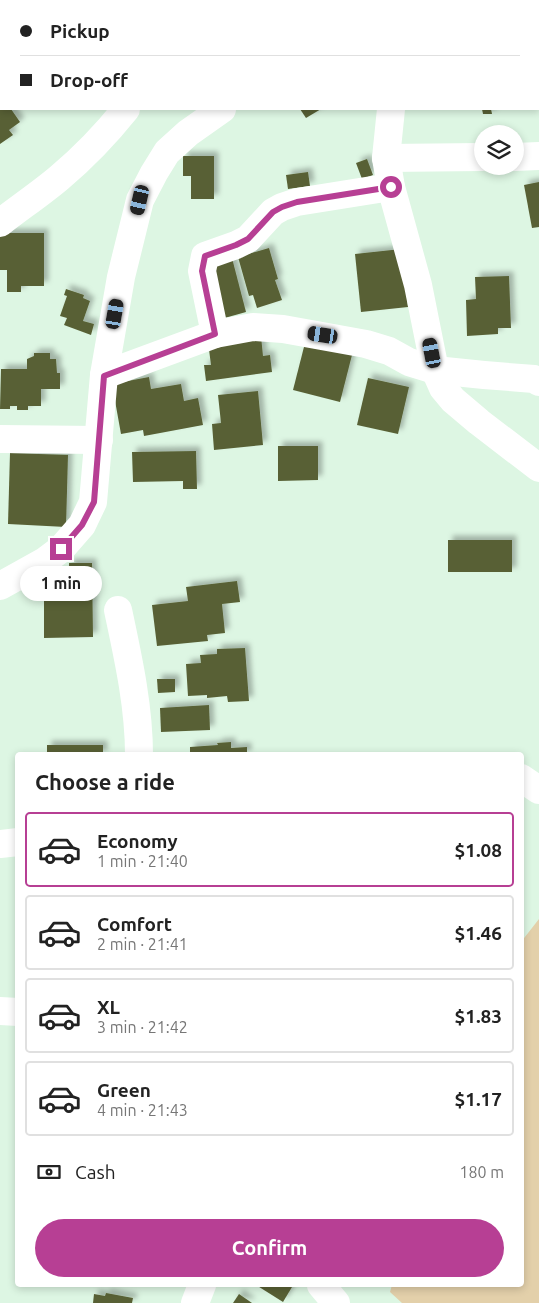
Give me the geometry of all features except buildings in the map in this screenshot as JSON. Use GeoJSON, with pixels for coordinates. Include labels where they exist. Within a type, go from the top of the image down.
{"type":"FeatureCollection","features":[{"type":"Feature","properties":{"kind":"street"},"geometry":{"type":"LineString","coordinates":[[0,223],[57,180],[98,142],[125,110]]}},
{"type":"Feature","properties":{"kind":"street"},"geometry":{"type":"LineString","coordinates":[[0,586],[45,561],[61,549],[82,525],[94,502],[104,376],[121,277],[140,200],[154,173],[168,152],[188,133],[221,110]]}},
{"type":"Feature","properties":{"kind":"street"},"geometry":{"type":"LineString","coordinates":[[390,110],[386,158],[391,187],[418,285],[435,370],[443,388],[454,400],[479,422],[539,468]]}},
{"type":"Feature","properties":{"kind":"street"},"geometry":{"type":"LineString","coordinates":[[524,157],[539,156]]}},
{"type":"Feature","properties":{"kind":"street"},"geometry":{"type":"LineString","coordinates":[[386,158],[474,157]]}},
{"type":"Feature","properties":{"kind":"street"},"geometry":{"type":"LineString","coordinates":[[215,334],[202,271],[205,256],[248,239],[273,212],[282,207],[297,202],[391,187]]}},
{"type":"Feature","properties":{"kind":"street"},"geometry":{"type":"LineString","coordinates":[[104,376],[215,334],[253,328],[283,329],[366,344],[389,351],[409,362],[435,370],[484,376],[537,379]]}},
{"type":"Feature","properties":{"kind":"street"},"geometry":{"type":"LineString","coordinates":[[0,439],[98,440]]}},
{"type":"Feature","properties":{"kind":"street"},"geometry":{"type":"LineString","coordinates":[[118,610],[134,697],[139,752]]}},
{"type":"Feature","properties":{"kind":"street"},"geometry":{"type":"LineString","coordinates":[[524,780],[539,790]]}},
{"type":"Feature","properties":{"kind":"street"},"geometry":{"type":"LineString","coordinates":[[0,844],[15,842]]}},
{"type":"Feature","properties":{"kind":"street"},"geometry":{"type":"LineString","coordinates":[[0,1012],[15,1012]]}},
{"type":"Feature","properties":{"kind":"street"},"geometry":{"type":"LineString","coordinates":[[195,1303],[201,1287]]}},
{"type":"Feature","properties":{"kind":"street"},"geometry":{"type":"LineString","coordinates":[[323,1287],[336,1303]]}},
{"type":"Feature","properties":{"kind":"shaded area"},"geometry":{"type":"Polygon","coordinates":[[[539,919],[539,1303],[402,1303],[390,1292],[391,1287],[524,1287],[524,938],[539,919]]]}},
{"type":"Feature","properties":{"kind":"route"},"geometry":{"type":"LineString","coordinates":[[61,549],[82,525],[94,502],[104,376],[215,334],[202,271],[205,256],[248,239],[273,212],[282,207],[297,202],[391,187]]}}]}
